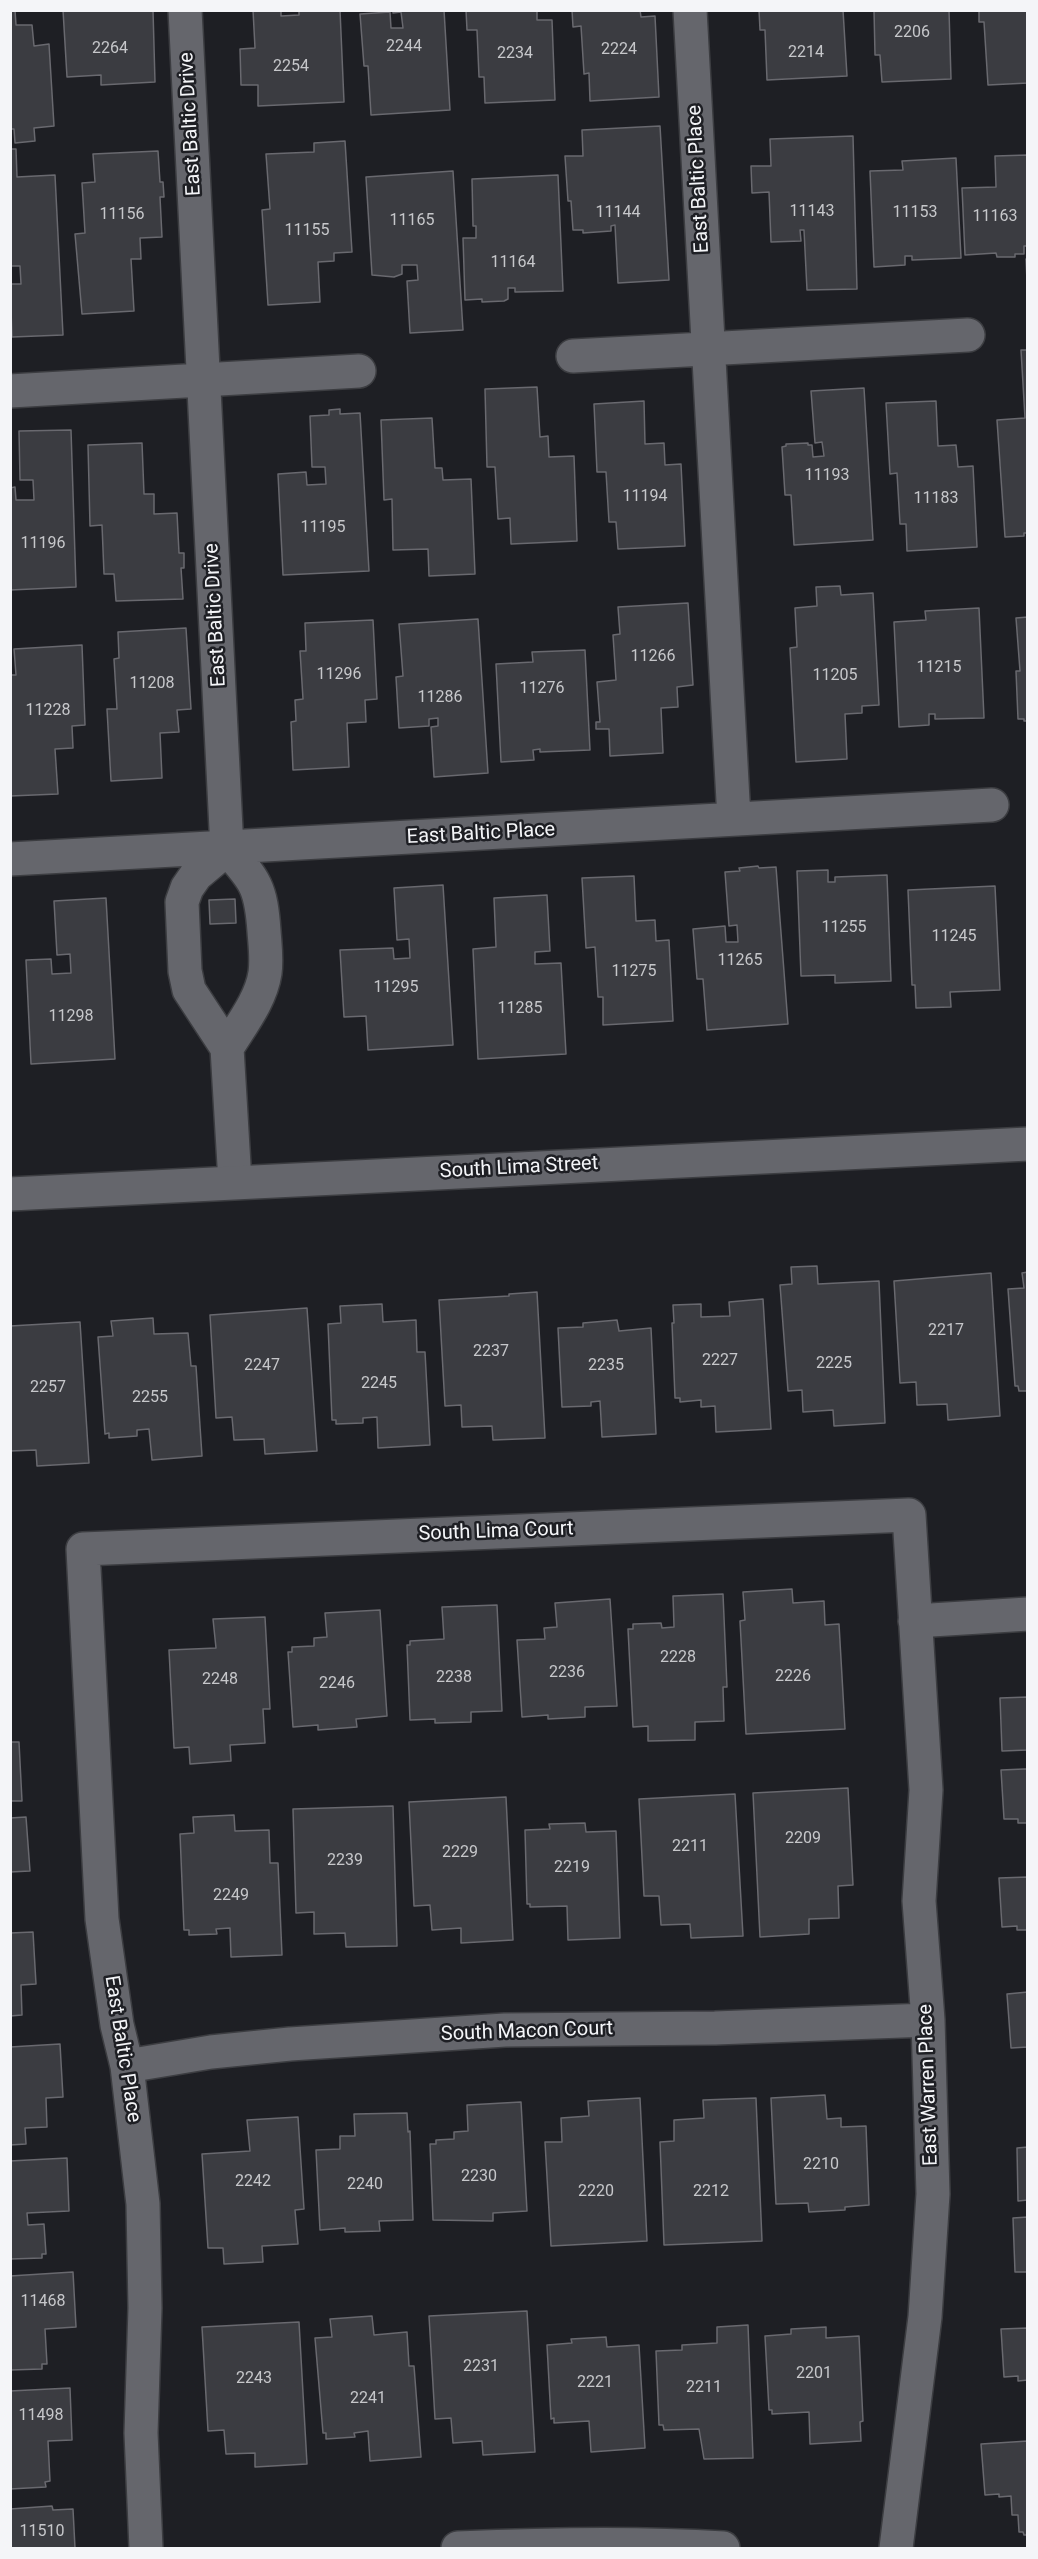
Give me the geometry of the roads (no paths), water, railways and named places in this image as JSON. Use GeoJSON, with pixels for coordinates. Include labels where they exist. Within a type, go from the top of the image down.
{"type":"FeatureCollection","features":[{"type":"Feature","properties":{"kind":"street","name":"East Baltic Drive"},"geometry":{"type":"LineString","coordinates":[[185,10],[227,849]]}},
{"type":"Feature","properties":{"kind":"street","name":"East Baltic Place"},"geometry":{"type":"LineString","coordinates":[[690,10],[734,819]]}},
{"type":"Feature","properties":{"kind":"street"},"geometry":{"type":"LineString","coordinates":[[573,356],[968,335]]}},
{"type":"Feature","properties":{"kind":"street"},"geometry":{"type":"LineString","coordinates":[[10,391],[359,371]]}},
{"type":"Feature","properties":{"kind":"street","name":"East Baltic Place"},"geometry":{"type":"LineString","coordinates":[[227,849],[992,805]]}},
{"type":"Feature","properties":{"kind":"street"},"geometry":{"type":"LineString","coordinates":[[10,859],[227,849]]}},
{"type":"Feature","properties":{"kind":"street"},"geometry":{"type":"LineString","coordinates":[[227,849],[250,874],[258,888],[262,900],[266,963],[265,976],[255,1003],[227,1048]]}},
{"type":"Feature","properties":{"kind":"street"},"geometry":{"type":"LineString","coordinates":[[227,849],[196,875],[187,888],[182,902],[184,971],[189,990],[227,1048],[235,1182]]}},
{"type":"Feature","properties":{"kind":"street","name":"South Lima Street"},"geometry":{"type":"LineString","coordinates":[[10,1194],[1028,1144]]}},
{"type":"Feature","properties":{"kind":"street","name":"South Lima Court"},"geometry":{"type":"LineString","coordinates":[[83,1549],[909,1515]]}},
{"type":"Feature","properties":{"kind":"street","name":"East Warren Place"},"geometry":{"type":"LineString","coordinates":[[896,2548],[925,2317],[933,2194],[928,2020],[919,1901],[926,1790],[909,1515]]}},
{"type":"Feature","properties":{"kind":"street","name":"East Baltic Place"},"geometry":{"type":"LineString","coordinates":[[83,1549],[102,1919],[117,2025],[127,2066],[143,2204],[145,2308],[141,2433],[146,2548]]}},
{"type":"Feature","properties":{"kind":"street"},"geometry":{"type":"LineString","coordinates":[[915,1621],[1028,1614]]}},
{"type":"Feature","properties":{"kind":"street","name":"South Macon Court"},"geometry":{"type":"LineString","coordinates":[[127,2066],[211,2052],[290,2044],[505,2031],[715,2028],[928,2020]]}},
{"type":"Feature","properties":{"kind":"street"},"geometry":{"type":"LineString","coordinates":[[458,2548],[566,2543],[723,2548]]}}]}
